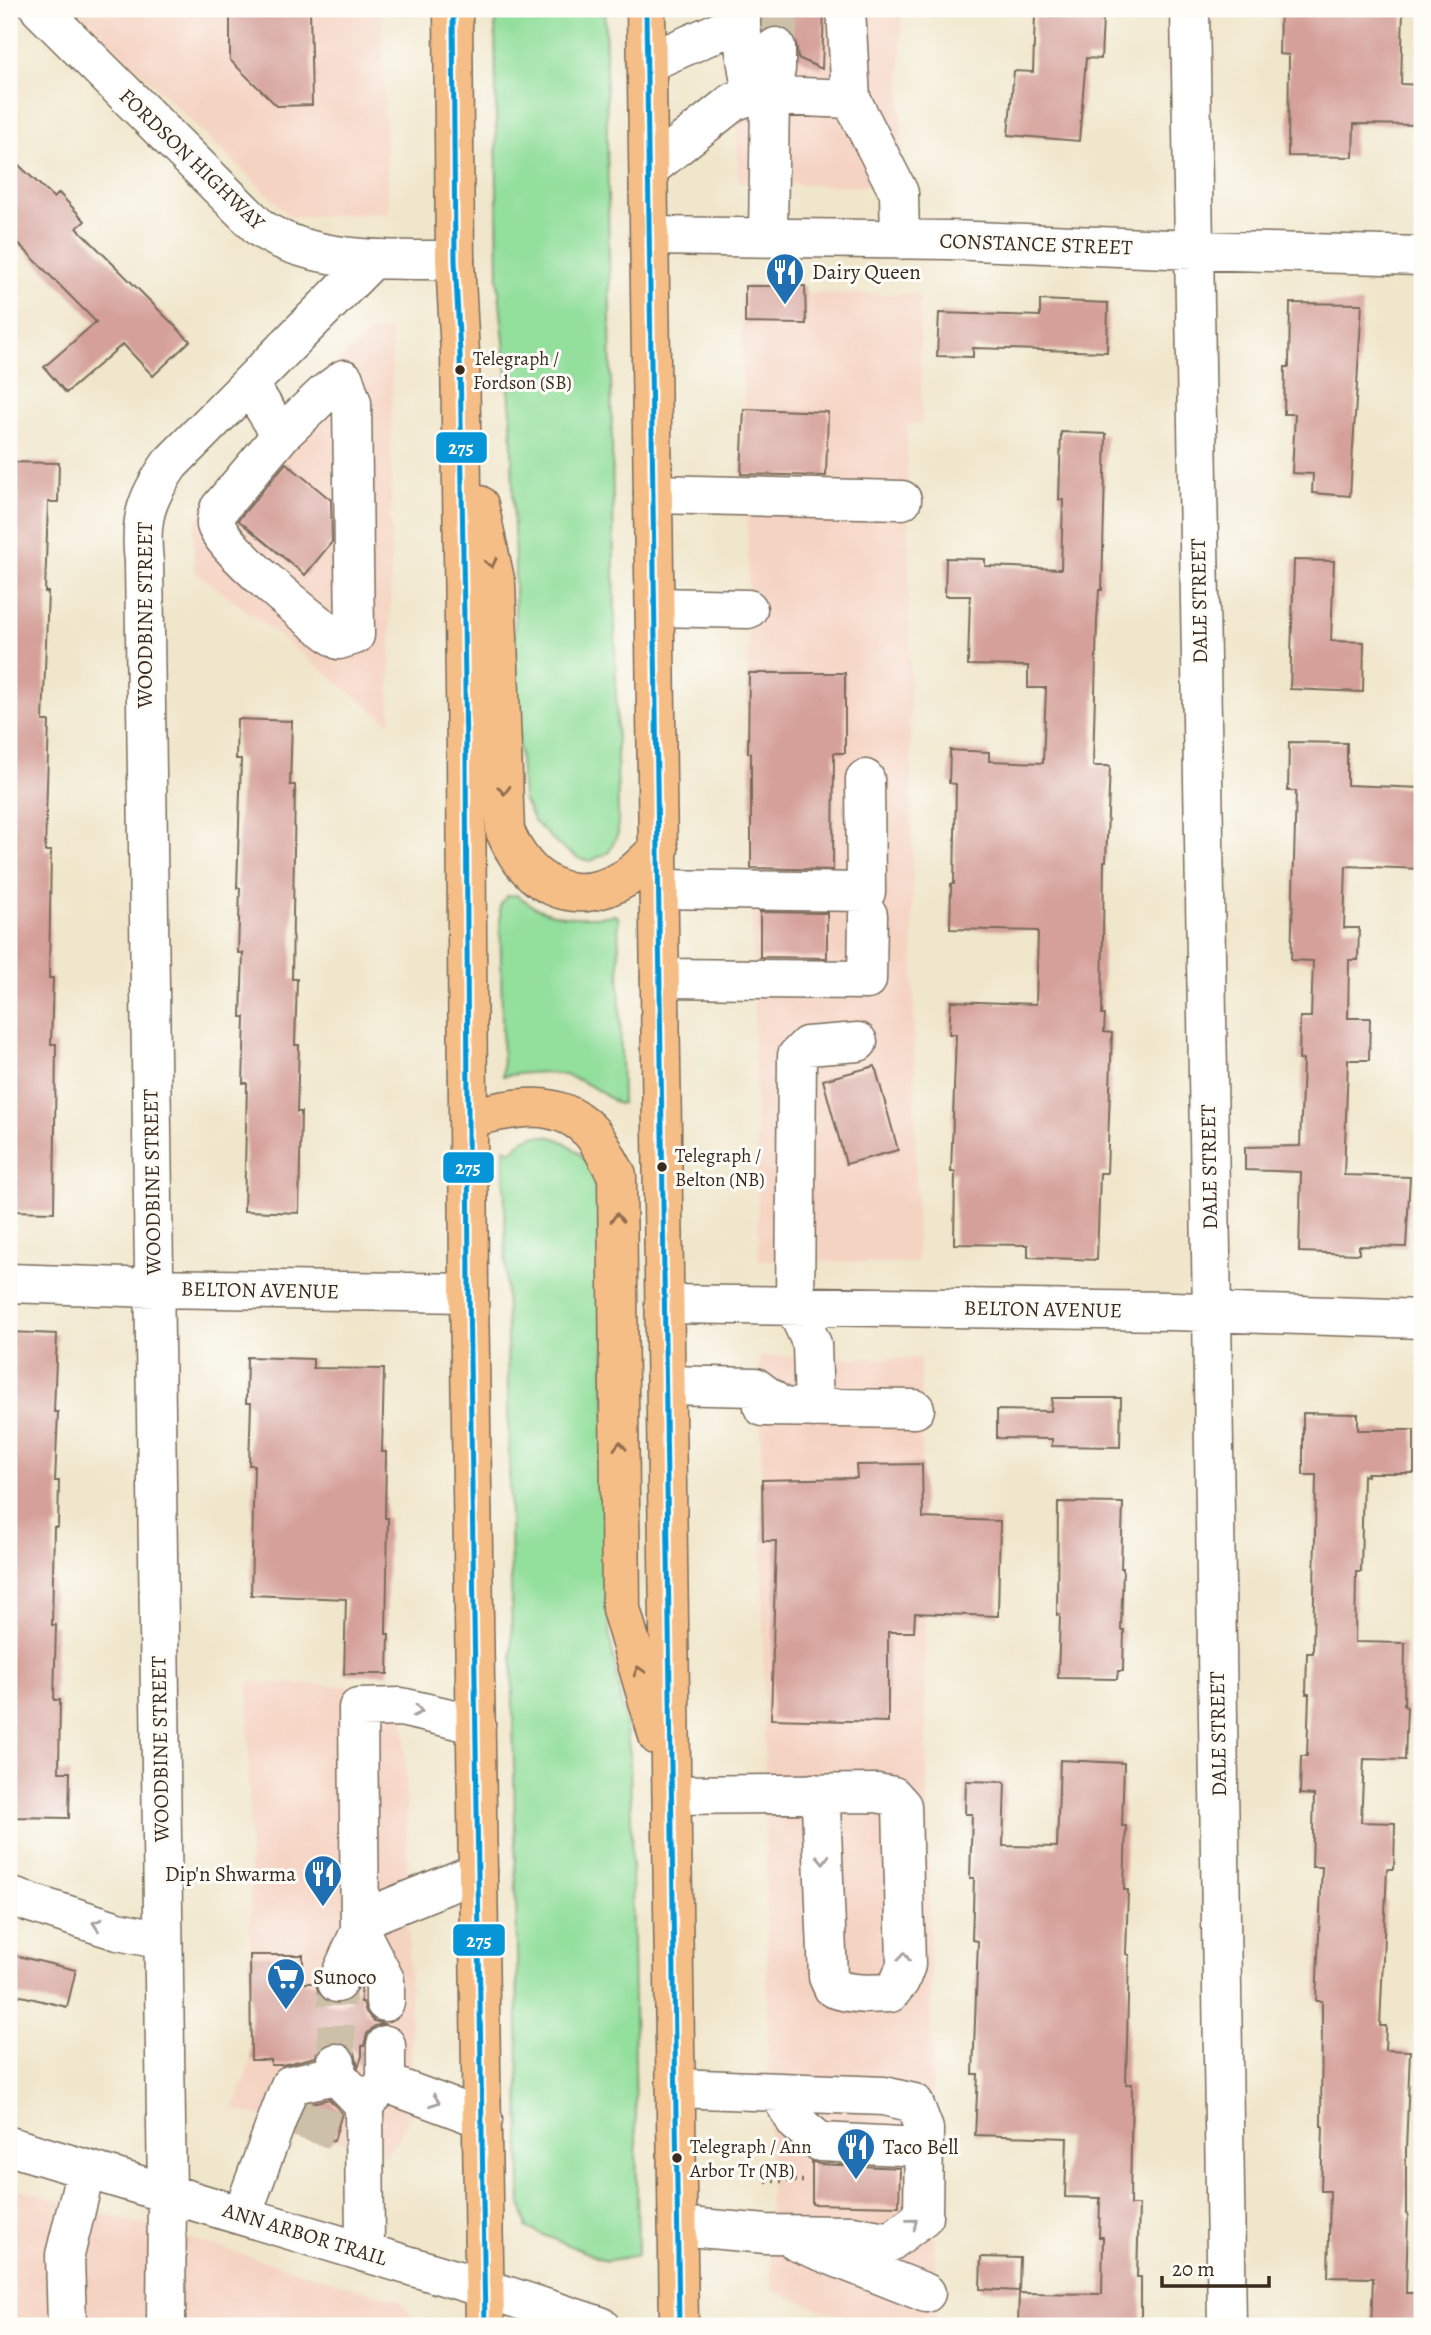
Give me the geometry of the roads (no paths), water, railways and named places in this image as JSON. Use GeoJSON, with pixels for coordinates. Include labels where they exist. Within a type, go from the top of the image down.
{"type":"FeatureCollection","features":[{"type":"Feature","properties":{"kind":"main road"},"geometry":{"type":"LineString","coordinates":[[453,9],[455,260],[461,425],[469,1293],[485,2326]]}},
{"type":"Feature","properties":{"kind":"main road"},"geometry":{"type":"LineString","coordinates":[[646,9],[679,2326]]}},
{"type":"Feature","properties":{"kind":"main road"},"geometry":{"type":"LineString","coordinates":[[461,425],[496,584],[505,831],[513,849],[523,864],[552,887],[585,893],[598,891],[627,877],[659,849]]}},
{"type":"Feature","properties":{"kind":"main road"},"geometry":{"type":"LineString","coordinates":[[468,1118],[522,1107],[541,1107],[564,1112],[589,1129],[617,1175],[621,1609],[672,1789]]}},
{"type":"Feature","properties":{"kind":"street","name":"FORDSON HIGHWAY"},"geometry":{"type":"LineString","coordinates":[[40,9],[260,228],[277,240],[298,247],[372,260],[455,260]]}},
{"type":"Feature","properties":{"kind":"street"},"geometry":{"type":"LineString","coordinates":[[846,9],[851,99],[899,193],[900,240]]}},
{"type":"Feature","properties":{"kind":"street","name":"DALE STREET"},"geometry":{"type":"LineString","coordinates":[[1189,9],[1227,2326]]}},
{"type":"Feature","properties":{"kind":"street"},"geometry":{"type":"LineString","coordinates":[[647,62],[731,26],[741,18],[761,95],[768,236]]}},
{"type":"Feature","properties":{"kind":"street"},"geometry":{"type":"LineString","coordinates":[[761,95],[776,69],[776,47]]}},
{"type":"Feature","properties":{"kind":"street"},"geometry":{"type":"LineString","coordinates":[[649,169],[733,102],[761,95],[851,99]]}},
{"type":"Feature","properties":{"kind":"street","name":"CONSTANCE STREET"},"geometry":{"type":"LineString","coordinates":[[650,236],[768,236],[1422,256]]}},
{"type":"Feature","properties":{"kind":"street","name":"WOODBINE STREET"},"geometry":{"type":"LineString","coordinates":[[166,2326],[167,2193],[144,562],[141,540],[144,515],[152,490],[170,464],[372,260]]}},
{"type":"Feature","properties":{"kind":"street"},"geometry":{"type":"LineString","coordinates":[[344,379],[352,403],[355,635],[339,640],[312,620],[225,542],[216,523],[219,509],[281,435],[344,379]]}},
{"type":"Feature","properties":{"kind":"street"},"geometry":{"type":"LineString","coordinates":[[249,384],[281,435]]}},
{"type":"Feature","properties":{"kind":"street"},"geometry":{"type":"LineString","coordinates":[[653,494],[902,499]]}},
{"type":"Feature","properties":{"kind":"street"},"geometry":{"type":"LineString","coordinates":[[656,607],[748,610]]}},
{"type":"Feature","properties":{"kind":"street"},"geometry":{"type":"LineString","coordinates":[[659,888],[866,892],[865,779]]}},
{"type":"Feature","properties":{"kind":"street"},"geometry":{"type":"LineString","coordinates":[[660,978],[867,980],[868,915]]}},
{"type":"Feature","properties":{"kind":"street"},"geometry":{"type":"LineString","coordinates":[[786,1407],[812,1344],[795,1307],[797,1056],[807,1046],[858,1042]]}},
{"type":"Feature","properties":{"kind":"street","name":"BELTON AVENUE"},"geometry":{"type":"LineString","coordinates":[[9,1283],[469,1293]]}},
{"type":"Feature","properties":{"kind":"street","name":"BELTON AVENUE"},"geometry":{"type":"LineString","coordinates":[[664,1304],[1212,1312],[1422,1318]]}},
{"type":"Feature","properties":{"kind":"street"},"geometry":{"type":"LineString","coordinates":[[666,1384],[755,1387],[786,1407],[915,1409]]}},
{"type":"Feature","properties":{"kind":"street"},"geometry":{"type":"LineString","coordinates":[[337,1983],[360,1926],[358,1708],[401,1707],[476,1724]]}},
{"type":"Feature","properties":{"kind":"street"},"geometry":{"type":"LineString","coordinates":[[672,1789],[877,1793],[893,1796],[902,1806],[905,1965],[900,1981],[890,1993],[845,1993],[833,1988],[828,1977],[821,1806],[813,1793]]}},
{"type":"Feature","properties":{"kind":"street"},"geometry":{"type":"LineString","coordinates":[[360,1926],[478,1872]]}},
{"type":"Feature","properties":{"kind":"street"},"geometry":{"type":"LineString","coordinates":[[9,1896],[118,1931],[163,1940]]}},
{"type":"Feature","properties":{"kind":"street"},"geometry":{"type":"LineString","coordinates":[[360,1926],[385,1980],[386,2002]]}},
{"type":"Feature","properties":{"kind":"street"},"geometry":{"type":"LineString","coordinates":[[365,2253],[363,2115],[386,2045]]}},
{"type":"Feature","properties":{"kind":"street"},"geometry":{"type":"LineString","coordinates":[[242,2215],[289,2115],[290,2085],[336,2069],[363,2115]]}},
{"type":"Feature","properties":{"kind":"street"},"geometry":{"type":"LineString","coordinates":[[676,2088],[884,2096],[914,2102],[924,2129],[922,2217],[890,2242],[852,2235],[775,2234],[678,2226]]}},
{"type":"Feature","properties":{"kind":"street"},"geometry":{"type":"LineString","coordinates":[[778,2092],[796,2122],[820,2142],[922,2147]]}},
{"type":"Feature","properties":{"kind":"street"},"geometry":{"type":"LineString","coordinates":[[363,2115],[483,2119]]}},
{"type":"Feature","properties":{"kind":"street","name":"ANN ARBOR TRAIL"},"geometry":{"type":"LineString","coordinates":[[9,2146],[484,2288],[600,2326]]}},
{"type":"Feature","properties":{"kind":"street"},"geometry":{"type":"LineString","coordinates":[[67,2326],[65,2255],[86,2169]]}},
{"type":"Feature","properties":{"kind":"street"},"geometry":{"type":"LineString","coordinates":[[775,2234],[926,2293]]}},
{"type":"Feature","properties":{"kind":"tunnel"},"geometry":{"type":"LineString","coordinates":[[776,47],[781,9]]}},
{"type":"Feature","properties":{"kind":"tunnel"},"geometry":{"type":"LineString","coordinates":[[336,2063],[337,1983]]}},
{"type":"Feature","properties":{"kind":"tunnel"},"geometry":{"type":"LineString","coordinates":[[298,2118],[337,2131]]}},
{"type":"Feature","properties":{"kind":"place","name":"Dairy Queen"},"geometry":{"type":"Point","coordinates":[785,306]}},
{"type":"Feature","properties":{"kind":"place","name":"Telegraph / Fordson (SB)"},"geometry":{"type":"Point","coordinates":[460,370]}},
{"type":"Feature","properties":{"kind":"place","name":"Telegraph / Belton (NB)"},"geometry":{"type":"Point","coordinates":[662,1167]}},
{"type":"Feature","properties":{"kind":"place","name":"Dip'n Shwarma"},"geometry":{"type":"Point","coordinates":[323,1908]}},
{"type":"Feature","properties":{"kind":"place","name":"Sunoco"},"geometry":{"type":"Point","coordinates":[286,2011]}},
{"type":"Feature","properties":{"kind":"place","name":"Telegraph / Ann Arbor Tr (NB)"},"geometry":{"type":"Point","coordinates":[677,2158]}},
{"type":"Feature","properties":{"kind":"place","name":"Taco Bell"},"geometry":{"type":"Point","coordinates":[856,2181]}}]}
